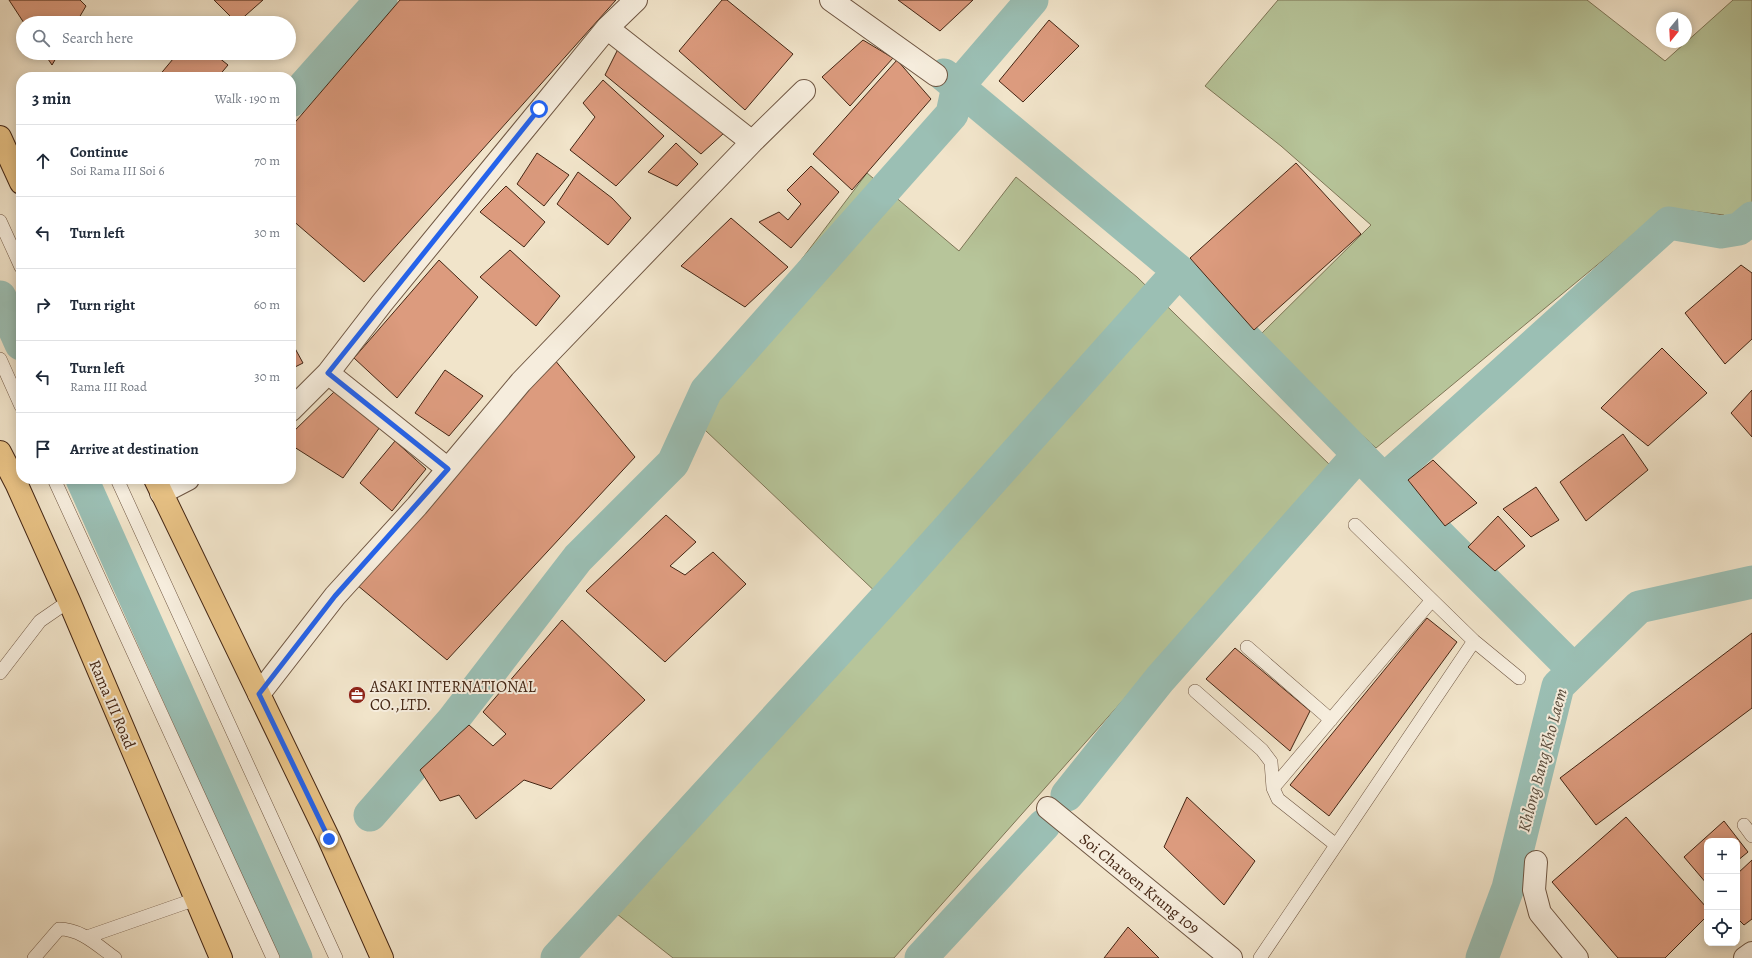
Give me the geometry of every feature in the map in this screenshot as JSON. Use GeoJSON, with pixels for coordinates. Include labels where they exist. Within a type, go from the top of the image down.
{"type":"FeatureCollection","features":[{"type":"Feature","properties":{"kind":"main road"},"geometry":{"type":"LineString","coordinates":[[0,137],[16,172]]}},
{"type":"Feature","properties":{"kind":"main road","name":"Rama III Road"},"geometry":{"type":"LineString","coordinates":[[0,452],[69,601],[221,958]]}},
{"type":"Feature","properties":{"kind":"main road"},"geometry":{"type":"LineString","coordinates":[[158,486],[329,839],[382,958]]}},
{"type":"Feature","properties":{"kind":"street"},"geometry":{"type":"LineString","coordinates":[[296,405],[328,373],[412,266],[607,28],[636,0]]}},
{"type":"Feature","properties":{"kind":"street"},"geometry":{"type":"LineString","coordinates":[[831,0],[936,75]]}},
{"type":"Feature","properties":{"kind":"street"},"geometry":{"type":"LineString","coordinates":[[607,28],[752,142]]}},
{"type":"Feature","properties":{"kind":"street"},"geometry":{"type":"LineString","coordinates":[[259,694],[335,596],[448,469],[521,382],[752,142],[804,91]]}},
{"type":"Feature","properties":{"kind":"street"},"geometry":{"type":"LineString","coordinates":[[328,373],[448,469]]}},
{"type":"Feature","properties":{"kind":"street","name":"Soi Charoen Krung 109"},"geometry":{"type":"LineString","coordinates":[[1048,808],[1231,958]]}},
{"type":"Feature","properties":{"kind":"street"},"geometry":{"type":"LineString","coordinates":[[1536,862],[1534,890],[1540,913],[1577,958]]}},
{"type":"Feature","properties":{"kind":"street"},"geometry":{"type":"LineString","coordinates":[[1745,958],[1752,953]]}},
{"type":"Feature","properties":{"kind":"lane"},"geometry":{"type":"LineString","coordinates":[[0,221],[16,256]]}},
{"type":"Feature","properties":{"kind":"lane"},"geometry":{"type":"LineString","coordinates":[[0,359],[16,395]]}},
{"type":"Feature","properties":{"kind":"lane"},"geometry":{"type":"LineString","coordinates":[[56,484],[273,958]]}},
{"type":"Feature","properties":{"kind":"lane"},"geometry":{"type":"LineString","coordinates":[[119,484],[336,958]]}},
{"type":"Feature","properties":{"kind":"lane"},"geometry":{"type":"LineString","coordinates":[[1356,525],[1474,642],[1519,678]]}},
{"type":"Feature","properties":{"kind":"lane"},"geometry":{"type":"LineString","coordinates":[[1273,788],[1432,600]]}},
{"type":"Feature","properties":{"kind":"lane"},"geometry":{"type":"LineString","coordinates":[[0,673],[40,620],[69,601]]}},
{"type":"Feature","properties":{"kind":"lane"},"geometry":{"type":"LineString","coordinates":[[1260,958],[1474,642]]}},
{"type":"Feature","properties":{"kind":"lane"},"geometry":{"type":"LineString","coordinates":[[1247,647],[1331,720]]}},
{"type":"Feature","properties":{"kind":"lane"},"geometry":{"type":"LineString","coordinates":[[1195,691],[1262,750],[1271,762],[1273,788],[1278,799],[1336,845]]}},
{"type":"Feature","properties":{"kind":"lane"},"geometry":{"type":"LineString","coordinates":[[1744,825],[1752,836]]}},
{"type":"Feature","properties":{"kind":"lane"},"geometry":{"type":"LineString","coordinates":[[87,937],[196,899]]}},
{"type":"Feature","properties":{"kind":"lane"},"geometry":{"type":"LineString","coordinates":[[34,958],[58,929],[70,929],[87,937],[115,958]]}},
{"type":"Feature","properties":{"kind":"green space"},"geometry":{"type":"Polygon","coordinates":[[[1278,0],[1587,0],[1665,61],[1679,48],[1692,48],[1692,37],[1733,0],[1752,0],[1752,226],[1740,235],[1724,215],[1666,208],[1376,448],[1257,338],[1371,225],[1281,146],[1205,86],[1278,0]]]}},
{"type":"Feature","properties":{"kind":"green space"},"geometry":{"type":"Polygon","coordinates":[[[867,173],[959,251],[1016,177],[1137,277],[1331,466],[894,958],[673,958],[603,903],[882,598],[686,412],[867,173]]]}},
{"type":"Feature","properties":{"kind":"building"},"geometry":{"type":"Polygon","coordinates":[[[9,0],[80,0],[86,6],[80,16],[19,16],[9,0]]]}},
{"type":"Feature","properties":{"kind":"building"},"geometry":{"type":"Polygon","coordinates":[[[214,0],[263,0],[245,16],[230,16],[214,0]]]}},
{"type":"Feature","properties":{"kind":"building"},"geometry":{"type":"Polygon","coordinates":[[[400,0],[616,0],[364,282],[296,223],[296,121],[400,0]]]}},
{"type":"Feature","properties":{"kind":"building"},"geometry":{"type":"Polygon","coordinates":[[[722,0],[727,0],[793,54],[745,110],[679,51],[722,0]]]}},
{"type":"Feature","properties":{"kind":"building"},"geometry":{"type":"Polygon","coordinates":[[[898,0],[973,0],[940,31],[898,0]]]}},
{"type":"Feature","properties":{"kind":"building"},"geometry":{"type":"Polygon","coordinates":[[[1049,20],[1079,46],[1023,102],[999,81],[1049,20]]]}},
{"type":"Feature","properties":{"kind":"building"},"geometry":{"type":"Polygon","coordinates":[[[863,40],[893,58],[850,106],[822,77],[863,40]]]}},
{"type":"Feature","properties":{"kind":"building"},"geometry":{"type":"Polygon","coordinates":[[[618,49],[724,133],[701,154],[605,75],[618,49]]]}},
{"type":"Feature","properties":{"kind":"building"},"geometry":{"type":"Polygon","coordinates":[[[49,60],[55,60],[52,65],[49,60]]]}},
{"type":"Feature","properties":{"kind":"building"},"geometry":{"type":"Polygon","coordinates":[[[172,60],[222,60],[228,65],[222,72],[162,72],[172,60]]]}},
{"type":"Feature","properties":{"kind":"building"},"geometry":{"type":"Polygon","coordinates":[[[897,60],[931,99],[852,190],[813,154],[897,60]]]}},
{"type":"Feature","properties":{"kind":"building"},"geometry":{"type":"Polygon","coordinates":[[[603,80],[664,136],[616,186],[570,150],[595,117],[583,103],[603,80]]]}},
{"type":"Feature","properties":{"kind":"building"},"geometry":{"type":"Polygon","coordinates":[[[676,143],[698,164],[677,186],[648,172],[676,143]]]}},
{"type":"Feature","properties":{"kind":"building"},"geometry":{"type":"Polygon","coordinates":[[[537,153],[569,175],[544,206],[517,184],[537,153]]]}},
{"type":"Feature","properties":{"kind":"building"},"geometry":{"type":"Polygon","coordinates":[[[1296,163],[1361,234],[1254,330],[1190,258],[1296,163]]]}},
{"type":"Feature","properties":{"kind":"building"},"geometry":{"type":"Polygon","coordinates":[[[811,166],[839,192],[791,248],[759,222],[779,212],[788,220],[801,204],[787,190],[811,166]]]}},
{"type":"Feature","properties":{"kind":"building"},"geometry":{"type":"Polygon","coordinates":[[[578,172],[612,198],[631,218],[608,245],[557,204],[578,172]]]}},
{"type":"Feature","properties":{"kind":"building"},"geometry":{"type":"Polygon","coordinates":[[[506,186],[545,222],[524,247],[480,212],[506,186]]]}},
{"type":"Feature","properties":{"kind":"building"},"geometry":{"type":"Polygon","coordinates":[[[731,218],[788,267],[745,307],[681,266],[731,218]]]}},
{"type":"Feature","properties":{"kind":"building"},"geometry":{"type":"Polygon","coordinates":[[[510,250],[560,296],[536,326],[480,277],[510,250]]]}},
{"type":"Feature","properties":{"kind":"building"},"geometry":{"type":"Polygon","coordinates":[[[439,260],[478,297],[397,398],[354,358],[439,260]]]}},
{"type":"Feature","properties":{"kind":"building"},"geometry":{"type":"Polygon","coordinates":[[[1741,265],[1752,273],[1752,339],[1725,364],[1685,313],[1741,265]]]}},
{"type":"Feature","properties":{"kind":"building"},"geometry":{"type":"Polygon","coordinates":[[[1662,348],[1707,393],[1648,446],[1601,408],[1662,348]]]}},
{"type":"Feature","properties":{"kind":"building"},"geometry":{"type":"Polygon","coordinates":[[[296,350],[303,363],[296,366],[296,350]]]}},
{"type":"Feature","properties":{"kind":"building"},"geometry":{"type":"Polygon","coordinates":[[[554,359],[635,457],[447,660],[357,585],[554,359]]]}},
{"type":"Feature","properties":{"kind":"building"},"geometry":{"type":"Polygon","coordinates":[[[445,370],[483,396],[449,436],[415,413],[445,370]]]}},
{"type":"Feature","properties":{"kind":"building"},"geometry":{"type":"Polygon","coordinates":[[[1752,390],[1752,437],[1731,413],[1752,390]]]}},
{"type":"Feature","properties":{"kind":"building"},"geometry":{"type":"Polygon","coordinates":[[[335,391],[380,427],[343,478],[296,448],[296,429],[335,391]]]}},
{"type":"Feature","properties":{"kind":"building"},"geometry":{"type":"Polygon","coordinates":[[[1623,434],[1648,470],[1586,521],[1560,482],[1623,434]]]}},
{"type":"Feature","properties":{"kind":"building"},"geometry":{"type":"Polygon","coordinates":[[[395,441],[426,469],[392,511],[360,483],[395,441]]]}},
{"type":"Feature","properties":{"kind":"building"},"geometry":{"type":"Polygon","coordinates":[[[1433,460],[1477,503],[1445,526],[1408,480],[1433,460]]]}},
{"type":"Feature","properties":{"kind":"building"},"geometry":{"type":"Polygon","coordinates":[[[1536,487],[1559,520],[1531,537],[1503,509],[1536,487]]]}},
{"type":"Feature","properties":{"kind":"building"},"geometry":{"type":"Polygon","coordinates":[[[666,515],[696,542],[670,566],[685,575],[713,552],[746,584],[665,662],[586,591],[666,515]]]}},
{"type":"Feature","properties":{"kind":"building"},"geometry":{"type":"Polygon","coordinates":[[[1498,516],[1525,546],[1495,571],[1468,547],[1498,516]]]}},
{"type":"Feature","properties":{"kind":"building"},"geometry":{"type":"Polygon","coordinates":[[[1427,618],[1457,642],[1329,816],[1290,785],[1427,618]]]}},
{"type":"Feature","properties":{"kind":"building"},"geometry":{"type":"Polygon","coordinates":[[[562,620],[645,700],[551,789],[524,780],[476,819],[459,795],[440,801],[420,770],[469,725],[493,746],[506,734],[483,712],[562,620]]]}},
{"type":"Feature","properties":{"kind":"building"},"geometry":{"type":"Polygon","coordinates":[[[1752,633],[1752,708],[1596,825],[1560,778],[1752,633]]]}},
{"type":"Feature","properties":{"kind":"building"},"geometry":{"type":"Polygon","coordinates":[[[1235,648],[1310,711],[1290,751],[1206,679],[1235,648]]]}},
{"type":"Feature","properties":{"kind":"building"},"geometry":{"type":"Polygon","coordinates":[[[1187,797],[1255,861],[1224,905],[1164,847],[1187,797]]]}},
{"type":"Feature","properties":{"kind":"building"},"geometry":{"type":"Polygon","coordinates":[[[1626,817],[1704,905],[1704,919],[1665,958],[1618,958],[1552,882],[1626,817]]]}},
{"type":"Feature","properties":{"kind":"building"},"geometry":{"type":"Polygon","coordinates":[[[1724,821],[1737,838],[1705,838],[1724,821]]]}},
{"type":"Feature","properties":{"kind":"building"},"geometry":{"type":"Polygon","coordinates":[[[1704,839],[1704,880],[1684,857],[1704,839]]]}},
{"type":"Feature","properties":{"kind":"building"},"geometry":{"type":"Polygon","coordinates":[[[1740,842],[1748,852],[1740,859],[1740,842]]]}},
{"type":"Feature","properties":{"kind":"building"},"geometry":{"type":"Polygon","coordinates":[[[1752,860],[1752,919],[1744,925],[1740,921],[1740,871],[1752,860]]]}},
{"type":"Feature","properties":{"kind":"building"},"geometry":{"type":"Polygon","coordinates":[[[1128,927],[1159,958],[1104,958],[1128,927]]]}},
{"type":"Feature","properties":{"kind":"waterway"},"geometry":{"type":"LineString","coordinates":[[296,95],[381,0]]}},
{"type":"Feature","properties":{"kind":"waterway"},"geometry":{"type":"LineString","coordinates":[[370,815],[453,720],[578,558],[673,463],[706,391],[952,114],[958,86],[1032,0]]}},
{"type":"Feature","properties":{"kind":"waterway"},"geometry":{"type":"LineString","coordinates":[[944,75],[1179,271],[1376,472],[1574,670]]}},
{"type":"Feature","properties":{"kind":"waterway"},"geometry":{"type":"LineString","coordinates":[[1384,480],[1669,223],[1721,232],[1739,229],[1752,218]]}},
{"type":"Feature","properties":{"kind":"waterway"},"geometry":{"type":"LineString","coordinates":[[557,958],[888,596],[1179,271]]}},
{"type":"Feature","properties":{"kind":"waterway"},"geometry":{"type":"LineString","coordinates":[[0,297],[16,333]]}},
{"type":"Feature","properties":{"kind":"waterway"},"geometry":{"type":"LineString","coordinates":[[1067,795],[1160,679],[1359,454]]}},
{"type":"Feature","properties":{"kind":"waterway"},"geometry":{"type":"LineString","coordinates":[[84,484],[296,958]]}},
{"type":"Feature","properties":{"kind":"waterway","name":"Khlong Bang Kho Laem"},"geometry":{"type":"LineString","coordinates":[[1482,958],[1508,888],[1558,686],[1639,607],[1752,582]]}},
{"type":"Feature","properties":{"kind":"waterway"},"geometry":{"type":"LineString","coordinates":[[921,958],[1044,825]]}},
{"type":"Feature","properties":{"kind":"place","name":"ASAKI INTERNATIONAL CO.,LTD."},"geometry":{"type":"Point","coordinates":[357,695]}},
{"type":"Feature","properties":{"kind":"route"},"geometry":{"type":"LineString","coordinates":[[329,839],[259,694],[335,596],[417,506],[448,469],[328,373],[382,303],[539,109]]}}]}
